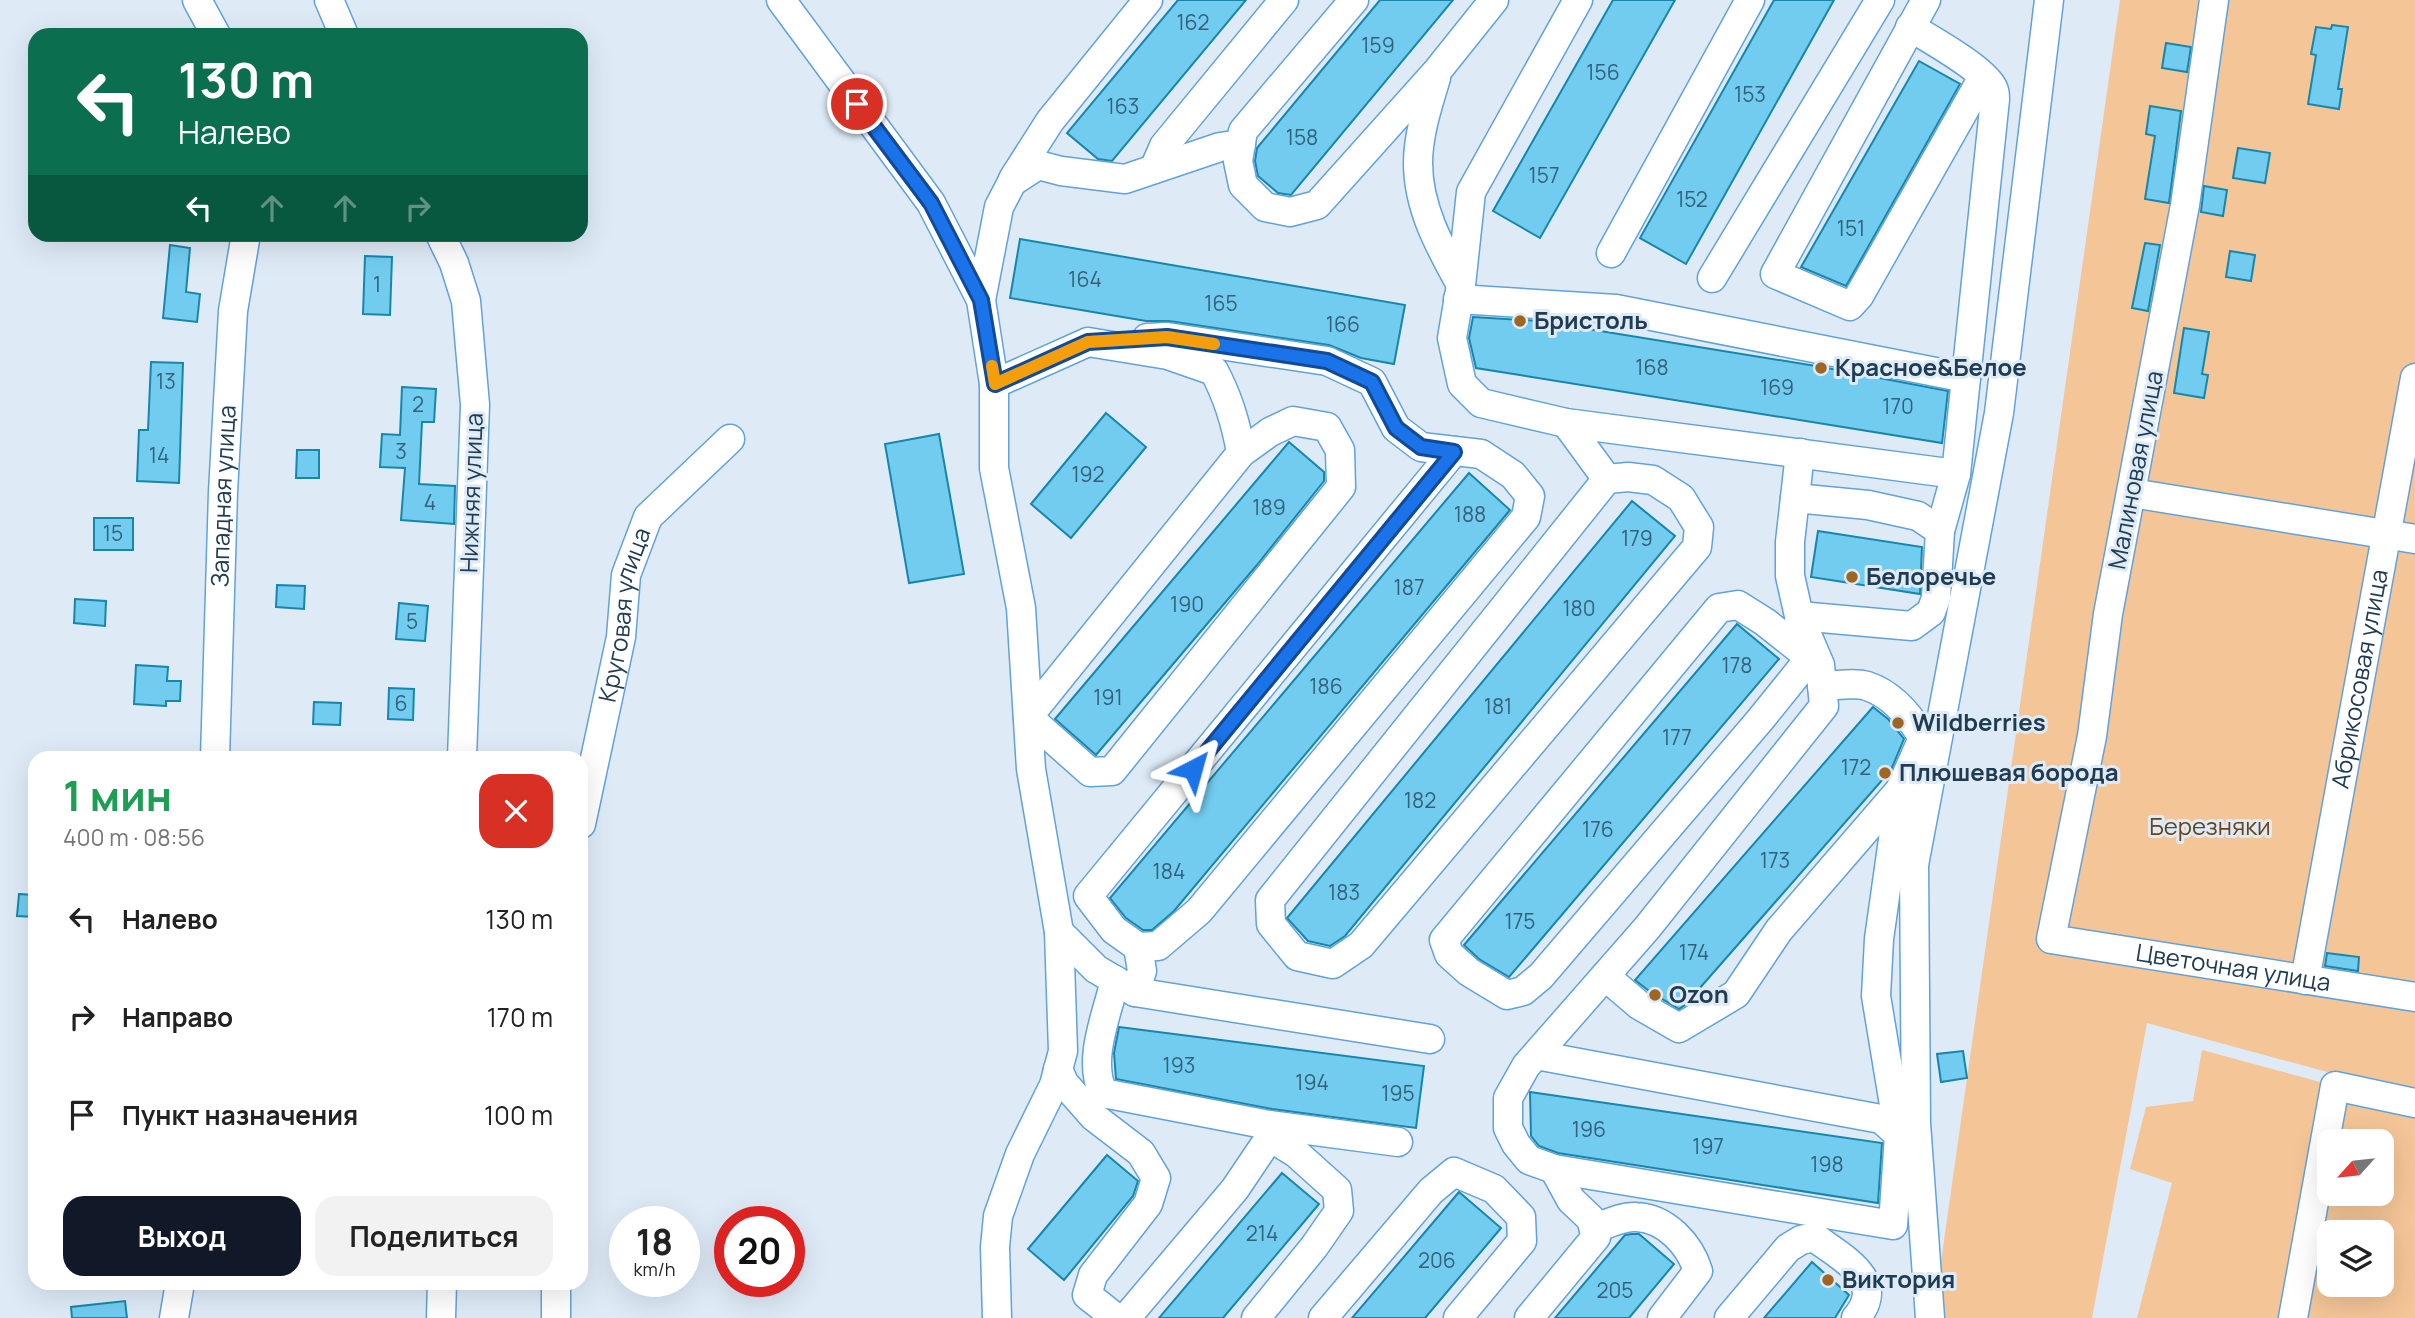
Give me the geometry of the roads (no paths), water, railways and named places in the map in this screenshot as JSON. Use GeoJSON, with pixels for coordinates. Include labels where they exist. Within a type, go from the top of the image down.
{"type":"FeatureCollection","features":[{"type":"Feature","properties":{"kind":"street"},"geometry":{"type":"LineString","coordinates":[[197,0],[212,28]]}},
{"type":"Feature","properties":{"kind":"street"},"geometry":{"type":"LineString","coordinates":[[329,0],[341,28]]}},
{"type":"Feature","properties":{"kind":"street"},"geometry":{"type":"LineString","coordinates":[[782,0],[931,203],[981,300],[995,384],[995,468],[1021,608],[1031,768],[1059,932],[1063,1051],[1054,1085],[1020,1154],[998,1216],[995,1247],[997,1318]]}},
{"type":"Feature","properties":{"kind":"street"},"geometry":{"type":"LineString","coordinates":[[981,300],[999,207],[1027,153],[1148,0]]}},
{"type":"Feature","properties":{"kind":"street"},"geometry":{"type":"LineString","coordinates":[[1154,169],[1164,146],[1284,0]]}},
{"type":"Feature","properties":{"kind":"street"},"geometry":{"type":"LineString","coordinates":[[1354,0],[1243,131],[1238,161],[1243,185],[1265,207],[1290,212],[1317,205],[1438,70],[1494,0]]}},
{"type":"Feature","properties":{"kind":"street"},"geometry":{"type":"LineString","coordinates":[[1578,0],[1471,192],[1452,338],[1462,384],[1481,403],[1566,423],[1956,474]]}},
{"type":"Feature","properties":{"kind":"street"},"geometry":{"type":"LineString","coordinates":[[1611,253],[1750,0]]}},
{"type":"Feature","properties":{"kind":"street"},"geometry":{"type":"LineString","coordinates":[[1712,278],[1880,0]]}},
{"type":"Feature","properties":{"kind":"street"},"geometry":{"type":"LineString","coordinates":[[1926,0],[1775,274],[1850,306],[1859,296],[1983,77]]}},
{"type":"Feature","properties":{"kind":"street"},"geometry":{"type":"LineString","coordinates":[[1930,1318],[1916,1122],[1914,865],[1999,413],[2049,0]]}},
{"type":"Feature","properties":{"kind":"street","name":"Малиновая улица"},"geometry":{"type":"LineString","coordinates":[[2051,939],[2092,736],[2108,614],[2185,205],[2214,0]]}},
{"type":"Feature","properties":{"kind":"street"},"geometry":{"type":"LineString","coordinates":[[1799,616],[1912,626],[1931,612],[1936,598],[1940,531],[1956,474],[1995,99],[1993,88],[1983,77],[1948,50],[1910,27]]}},
{"type":"Feature","properties":{"kind":"street"},"geometry":{"type":"LineString","coordinates":[[1438,70],[1418,162],[1421,193],[1434,236],[1460,292]]}},
{"type":"Feature","properties":{"kind":"street"},"geometry":{"type":"LineString","coordinates":[[1012,182],[1038,164],[1060,171],[1125,179],[1220,147],[1241,144]]}},
{"type":"Feature","properties":{"kind":"street","name":"Западная улица"},"geometry":{"type":"LineString","coordinates":[[215,751],[224,464],[233,311],[245,242]]}},
{"type":"Feature","properties":{"kind":"street","name":"Нижняя улица"},"geometry":{"type":"LineString","coordinates":[[444,242],[466,300],[475,405],[463,751]]}},
{"type":"Feature","properties":{"kind":"street"},"geometry":{"type":"LineString","coordinates":[[1460,292],[1616,309],[1966,378]]}},
{"type":"Feature","properties":{"kind":"street"},"geometry":{"type":"LineString","coordinates":[[995,384],[1088,342],[1167,337],[1327,361],[1372,382],[1396,428],[1421,447],[1481,454],[1513,475],[1530,496],[1526,517],[1199,911],[1158,946],[1138,947],[1114,930],[1088,896],[1454,452]]}},
{"type":"Feature","properties":{"kind":"street"},"geometry":{"type":"LineString","coordinates":[[1088,342],[1168,355],[1214,371],[1237,426],[1241,453]]}},
{"type":"Feature","properties":{"kind":"street","name":"Абрикосовая улица"},"geometry":{"type":"LineString","coordinates":[[2305,980],[2415,378]]}},
{"type":"Feature","properties":{"kind":"street"},"geometry":{"type":"LineString","coordinates":[[1293,421],[1327,427],[1340,450],[1341,487],[1112,772],[1090,772],[1028,716],[1241,453],[1270,432],[1293,421]]}},
{"type":"Feature","properties":{"kind":"street"},"geometry":{"type":"LineString","coordinates":[[1566,423],[1607,479]]}},
{"type":"Feature","properties":{"kind":"street","name":"Круговая улица"},"geometry":{"type":"LineString","coordinates":[[588,791],[621,637],[626,575],[648,517],[730,439]]}},
{"type":"Feature","properties":{"kind":"street"},"geometry":{"type":"LineString","coordinates":[[1800,453],[1790,542],[1790,576],[1799,616],[1817,670],[1824,706],[1647,928],[1525,1066],[1508,1098],[1508,1128],[1529,1160],[1553,1170],[1813,1224],[1893,1225],[1899,1135],[1876,996],[1879,939],[1900,790],[1923,738],[1912,718],[1892,700],[1865,685],[1817,670],[1765,622],[1738,605],[1719,608],[1444,940],[1449,954],[1469,972],[1507,995],[1523,991],[1541,976],[1706,782],[1817,670]]}},
{"type":"Feature","properties":{"kind":"street"},"geometry":{"type":"LineString","coordinates":[[1628,477],[1653,480],[1681,498],[1699,527],[1697,547],[1361,945],[1333,964],[1297,956],[1271,924],[1270,900],[1607,479],[1628,477]]}},
{"type":"Feature","properties":{"kind":"street"},"geometry":{"type":"LineString","coordinates":[[2132,493],[2415,539]]}},
{"type":"Feature","properties":{"kind":"street"},"geometry":{"type":"LineString","coordinates":[[1795,498],[1868,505],[1919,516],[1940,531]]}},
{"type":"Feature","properties":{"kind":"street"},"geometry":{"type":"LineString","coordinates":[[1706,782],[1741,811]]}},
{"type":"Feature","properties":{"kind":"street"},"geometry":{"type":"LineString","coordinates":[[1605,976],[1639,1005],[1679,1028],[1737,994],[1779,930],[1900,790]]}},
{"type":"Feature","properties":{"kind":"street"},"geometry":{"type":"LineString","coordinates":[[1059,932],[1096,969],[1125,986],[1430,1039]]}},
{"type":"Feature","properties":{"kind":"street","name":"Цветочная улица"},"geometry":{"type":"LineString","coordinates":[[2051,939],[2415,997]]}},
{"type":"Feature","properties":{"kind":"street"},"geometry":{"type":"LineString","coordinates":[[1138,947],[1142,971],[1125,986],[1097,1055],[1097,1080],[1103,1093],[1270,1131],[1398,1142]]}},
{"type":"Feature","properties":{"kind":"street"},"geometry":{"type":"LineString","coordinates":[[1536,1055],[1881,1119],[1899,1135]]}},
{"type":"Feature","properties":{"kind":"street"},"geometry":{"type":"LineString","coordinates":[[1058,1069],[1064,1083],[1094,1117],[1141,1153],[1156,1178],[1148,1204],[1093,1275],[1087,1295],[1116,1318]]}},
{"type":"Feature","properties":{"kind":"street"},"geometry":{"type":"LineString","coordinates":[[2293,1318],[2335,1086],[2415,1103]]}},
{"type":"Feature","properties":{"kind":"street"},"geometry":{"type":"LineString","coordinates":[[1126,1318],[1235,1189],[1270,1131]]}},
{"type":"Feature","properties":{"kind":"street"},"geometry":{"type":"LineString","coordinates":[[1256,1318],[1314,1247],[1339,1211],[1337,1189],[1270,1131]]}},
{"type":"Feature","properties":{"kind":"street"},"geometry":{"type":"LineString","coordinates":[[1529,1318],[1595,1237],[1591,1219],[1571,1200],[1553,1170]]}},
{"type":"Feature","properties":{"kind":"street"},"geometry":{"type":"LineString","coordinates":[[1323,1318],[1431,1191],[1454,1172],[1494,1189],[1521,1217],[1522,1241],[1458,1318]]}},
{"type":"Feature","properties":{"kind":"street"},"geometry":{"type":"LineString","coordinates":[[1594,1229],[1612,1221],[1635,1217],[1661,1222],[1693,1255],[1698,1271],[1662,1318]]}},
{"type":"Feature","properties":{"kind":"street"},"geometry":{"type":"LineString","coordinates":[[1729,1318],[1788,1248],[1801,1240],[1813,1224]]}},
{"type":"Feature","properties":{"kind":"street"},"geometry":{"type":"LineString","coordinates":[[1813,1224],[1863,1275],[1868,1294],[1865,1307],[1856,1318]]}},
{"type":"Feature","properties":{"kind":"street"},"geometry":{"type":"LineString","coordinates":[[174,1318],[179,1290]]}},
{"type":"Feature","properties":{"kind":"street"},"geometry":{"type":"LineString","coordinates":[[441,1318],[442,1290]]}},
{"type":"Feature","properties":{"kind":"street"},"geometry":{"type":"LineString","coordinates":[[556,1290],[556,1318]]}},
{"type":"Feature","properties":{"kind":"place","name":"Бристоль"},"geometry":{"type":"Point","coordinates":[1520,321]}},
{"type":"Feature","properties":{"kind":"place","name":"Красное&Белое"},"geometry":{"type":"Point","coordinates":[1821,368]}},
{"type":"Feature","properties":{"kind":"place","name":"Белоречье"},"geometry":{"type":"Point","coordinates":[1852,577]}},
{"type":"Feature","properties":{"kind":"place","name":"Wildberries"},"geometry":{"type":"Point","coordinates":[1898,723]}},
{"type":"Feature","properties":{"kind":"place","name":"Плюшевая борода"},"geometry":{"type":"Point","coordinates":[1885,773]}},
{"type":"Feature","properties":{"kind":"place","name":"Ozon"},"geometry":{"type":"Point","coordinates":[1655,995]}},
{"type":"Feature","properties":{"kind":"place","name":"Виктория"},"geometry":{"type":"Point","coordinates":[1828,1280]}},
{"type":"Feature","properties":{"kind":"park label","name":"Березняки"},"geometry":{"type":"Point","coordinates":[2210,827]}}]}
